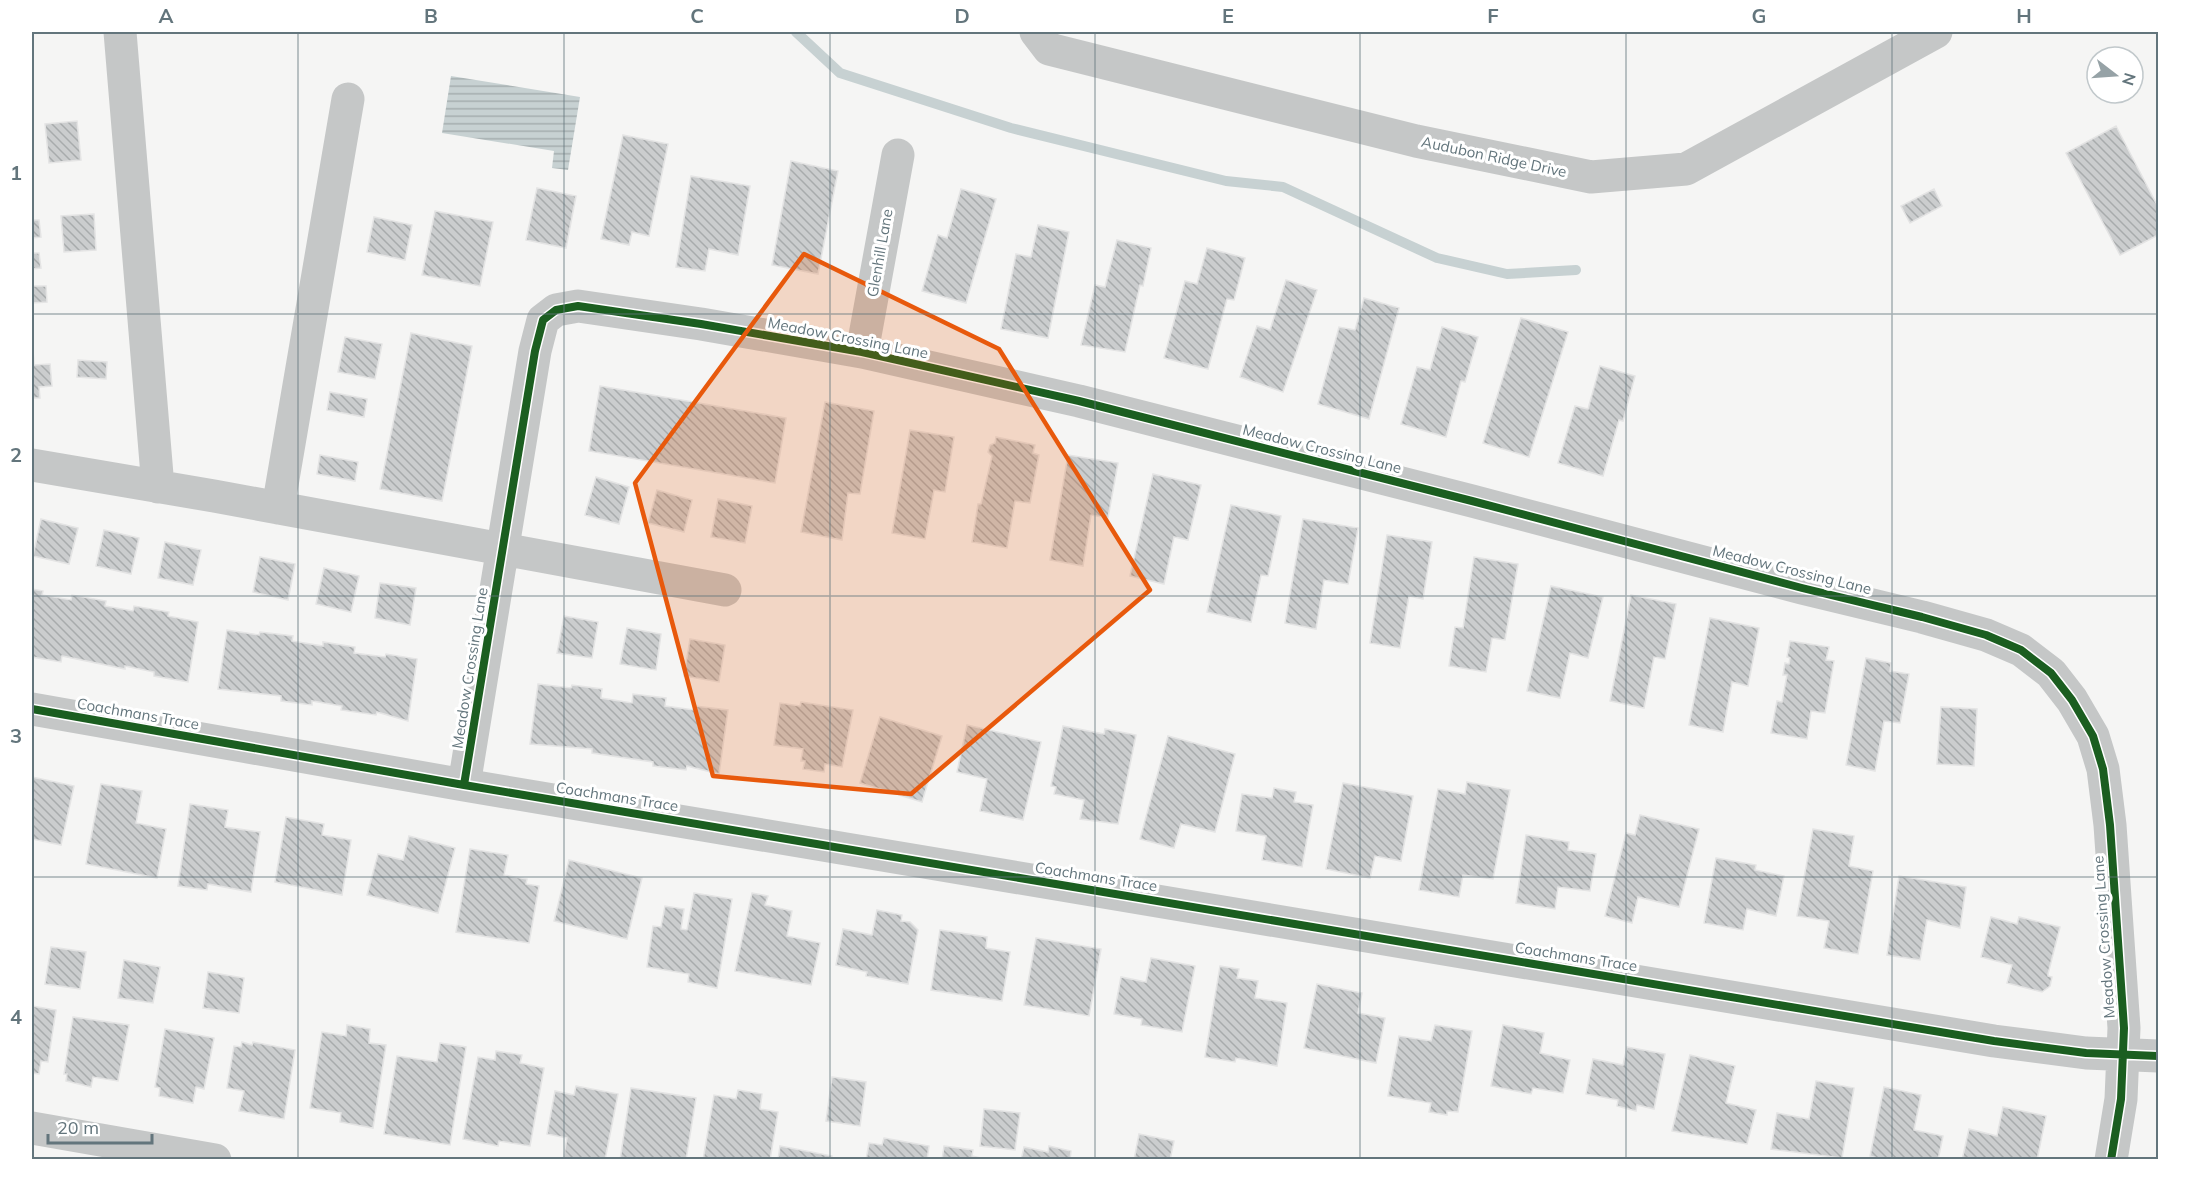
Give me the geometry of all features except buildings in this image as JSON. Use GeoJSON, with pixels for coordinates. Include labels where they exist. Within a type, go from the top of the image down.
{"type":"FeatureCollection","features":[{"type":"Feature","properties":{"kind":"street"},"geometry":{"type":"LineString","coordinates":[[120,32],[158,487]]}},
{"type":"Feature","properties":{"kind":"street","name":"Audubon Ridge Drive"},"geometry":{"type":"LineString","coordinates":[[1036,32],[1049,49],[1416,141],[1591,177],[1686,169],[1936,32]]}},
{"type":"Feature","properties":{"kind":"street"},"geometry":{"type":"LineString","coordinates":[[278,508],[348,99]]}},
{"type":"Feature","properties":{"kind":"street","name":"Glenhill Lane"},"geometry":{"type":"LineString","coordinates":[[862,352],[898,155]]}},
{"type":"Feature","properties":{"kind":"street","name":"Meadow Crossing Lane"},"geometry":{"type":"LineString","coordinates":[[464,785],[535,351],[543,320],[556,310],[578,306],[701,324],[862,352],[1079,401],[1922,617],[1986,635],[2021,650],[2051,673],[2072,700],[2093,736],[2103,769],[2110,825],[2124,1029],[2121,1099],[2111,1160]]}},
{"type":"Feature","properties":{"kind":"street"},"geometry":{"type":"LineString","coordinates":[[32,465],[725,590]]}},
{"type":"Feature","properties":{"kind":"street","name":"Coachmans Trace"},"geometry":{"type":"LineString","coordinates":[[32,709],[464,785],[1994,1041],[2086,1053],[2158,1056]]}},
{"type":"Feature","properties":{"kind":"street"},"geometry":{"type":"LineString","coordinates":[[32,1128],[131,1153],[215,1160]]}},
{"type":"Feature","properties":{"kind":"highlighted area"},"geometry":{"type":"Polygon","coordinates":[[[804,254],[999,349],[1150,590],[911,794],[713,776],[635,483],[804,254]]]}},
{"type":"Feature","properties":{"kind":"shaded area"},"geometry":{"type":"Polygon","coordinates":[[[451,76],[580,97],[568,170],[552,168],[554,151],[442,133],[451,76]]]}},
{"type":"Feature","properties":{"kind":"waterway"},"geometry":{"type":"LineString","coordinates":[[796,32],[840,73],[1011,128],[1226,181],[1283,187],[1437,258],[1507,274],[1576,270]]}},
{"type":"Feature","properties":{"kind":"cycle path"},"geometry":{"type":"LineString","coordinates":[[464,785],[535,351],[543,320],[556,310],[578,306],[701,324],[862,352],[1079,401],[1922,617],[1986,635],[2021,650],[2051,673],[2072,700],[2093,736],[2103,769],[2110,825],[2124,1028],[2121,1099],[2111,1160]]}},
{"type":"Feature","properties":{"kind":"cycle path"},"geometry":{"type":"LineString","coordinates":[[32,709],[464,785],[1994,1041],[2086,1053],[2158,1056]]}}]}
